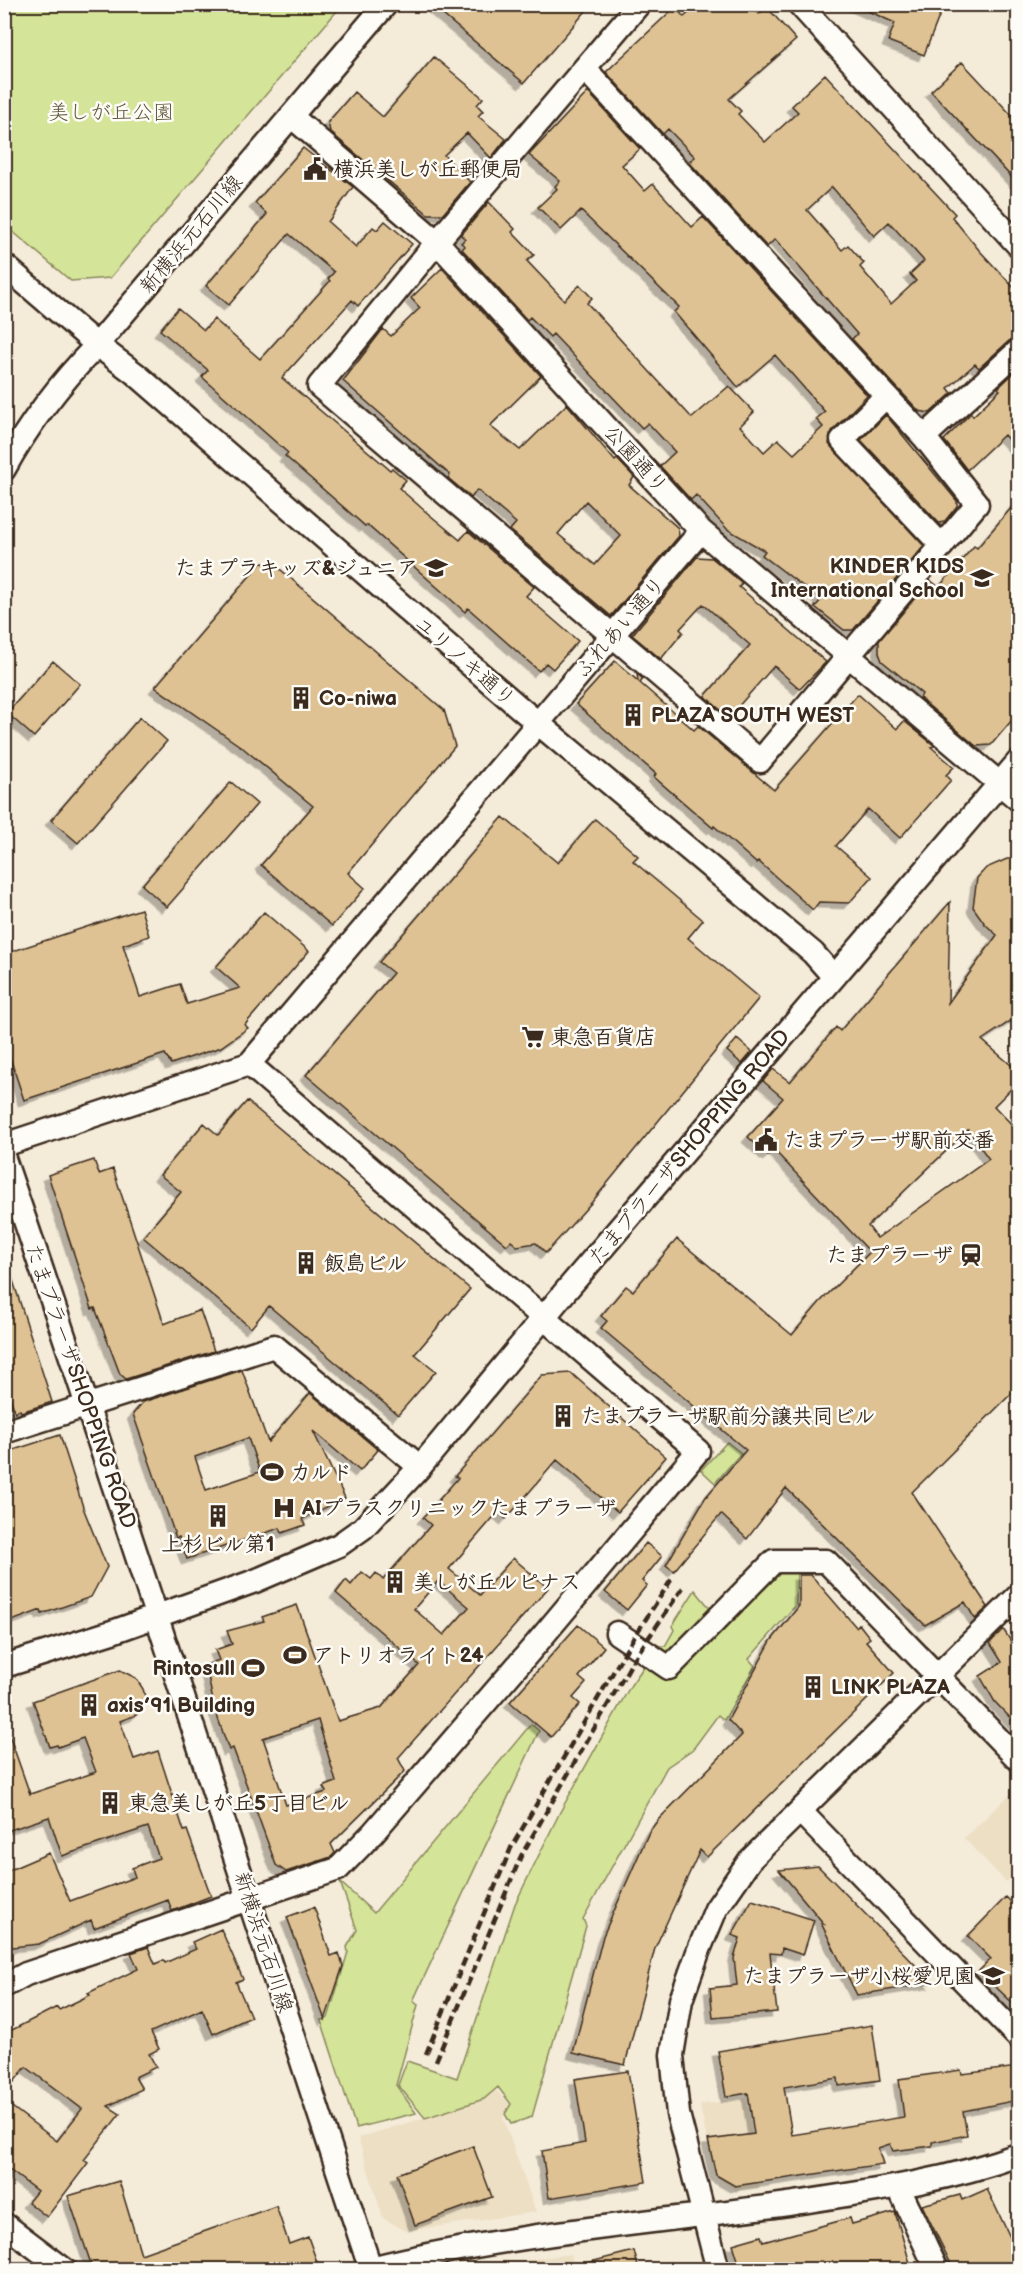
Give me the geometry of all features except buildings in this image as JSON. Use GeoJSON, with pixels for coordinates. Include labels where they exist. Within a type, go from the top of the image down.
{"type":"FeatureCollection","features":[{"type":"Feature","properties":{"kind":"street","name":"新横浜元石川線"},"geometry":{"type":"LineString","coordinates":[[4,469],[20,439],[63,379],[97,345],[386,4]]}},
{"type":"Feature","properties":{"kind":"street"},"geometry":{"type":"LineString","coordinates":[[585,69],[924,437],[977,504],[760,761],[319,386],[436,242],[639,4]]}},
{"type":"Feature","properties":{"kind":"street"},"geometry":{"type":"LineString","coordinates":[[799,4],[1018,245]]}},
{"type":"Feature","properties":{"kind":"street","name":"公園通り"},"geometry":{"type":"LineString","coordinates":[[291,116],[436,242],[701,531],[850,654],[1018,799]]}},
{"type":"Feature","properties":{"kind":"street","name":"ユリノキ通り"},"geometry":{"type":"LineString","coordinates":[[4,264],[97,345],[137,375],[537,723],[813,953],[834,977]]}},
{"type":"Feature","properties":{"kind":"street"},"geometry":{"type":"LineString","coordinates":[[924,437],[1018,351]]}},
{"type":"Feature","properties":{"kind":"street"},"geometry":{"type":"LineString","coordinates":[[885,397],[842,440],[942,546]]}},
{"type":"Feature","properties":{"kind":"street","name":"ふれあい通り"},"geometry":{"type":"LineString","coordinates":[[537,723],[701,531]]}},
{"type":"Feature","properties":{"kind":"street"},"geometry":{"type":"LineString","coordinates":[[4,1145],[249,1064],[537,723]]}},
{"type":"Feature","properties":{"kind":"street","name":"たまプラーザSHOPPING ROAD"},"geometry":{"type":"LineString","coordinates":[[4,1666],[115,1631],[157,1614],[255,1581],[339,1545],[377,1514],[420,1467],[544,1318],[1018,762]]}},
{"type":"Feature","properties":{"kind":"street"},"geometry":{"type":"LineString","coordinates":[[4,1986],[26,1974],[250,1901],[338,1869],[380,1825],[521,1662],[698,1450],[249,1064]]}},
{"type":"Feature","properties":{"kind":"street","name":"たまプラーザSHOPPING ROAD"},"geometry":{"type":"LineString","coordinates":[[4,1159],[157,1614]]}},
{"type":"Feature","properties":{"kind":"street"},"geometry":{"type":"LineString","coordinates":[[4,1432],[274,1346],[420,1467]]}},
{"type":"Feature","properties":{"kind":"street"},"geometry":{"type":"LineString","coordinates":[[617,1633],[669,1668],[774,1562],[826,1561],[1018,1759]]}},
{"type":"Feature","properties":{"kind":"street"},"geometry":{"type":"LineString","coordinates":[[718,2270],[678,2114],[672,2055],[681,2000],[716,1909],[750,1860],[1018,1596]]}},
{"type":"Feature","properties":{"kind":"street","name":"新横浜元石川線"},"geometry":{"type":"LineString","coordinates":[[157,1614],[334,2164],[371,2269]]}},
{"type":"Feature","properties":{"kind":"street"},"geometry":{"type":"LineString","coordinates":[[800,1811],[1018,2037]]}},
{"type":"Feature","properties":{"kind":"street"},"geometry":{"type":"LineString","coordinates":[[371,2269],[414,2257],[508,2242],[898,2188],[989,2166],[1018,2155]]}},
{"type":"Feature","properties":{"kind":"street"},"geometry":{"type":"LineString","coordinates":[[898,2188],[937,2270]]}},
{"type":"Feature","properties":{"kind":"street"},"geometry":{"type":"LineString","coordinates":[[4,2224],[36,2261],[65,2270]]}},
{"type":"Feature","properties":{"kind":"shaded area"},"geometry":{"type":"Polygon","coordinates":[[[1018,1787],[1018,1869],[1006,1882],[964,1838],[1018,1787]]]}},
{"type":"Feature","properties":{"kind":"shaded area"},"geometry":{"type":"Polygon","coordinates":[[[496,2090],[510,2104],[503,2118],[536,2212],[406,2231],[383,2218],[358,2138],[483,2100],[496,2090]]]}},
{"type":"Feature","properties":{"kind":"shaded area"},"geometry":{"type":"Polygon","coordinates":[[[746,2098],[760,2188],[735,2190],[714,2175],[700,2105],[746,2098]]]}},
{"type":"Feature","properties":{"kind":"shaded area"},"geometry":{"type":"Polygon","coordinates":[[[571,2254],[574,2269],[458,2269],[571,2254]]]}},
{"type":"Feature","properties":{"kind":"green space","name":"美しが丘公園"},"geometry":{"type":"Polygon","coordinates":[[[5,4],[342,5],[110,278],[71,281],[5,225],[5,4]]]}},
{"type":"Feature","properties":{"kind":"green space"},"geometry":{"type":"Polygon","coordinates":[[[727,1442],[741,1453],[715,1483],[701,1470],[727,1442]]]}},
{"type":"Feature","properties":{"kind":"green space"},"geometry":{"type":"Polygon","coordinates":[[[797,1565],[796,1605],[749,1659],[755,1666],[724,1720],[718,1715],[693,1749],[667,1767],[583,1919],[586,1926],[532,2117],[511,2124],[505,2114],[511,2104],[498,2087],[484,2099],[425,2118],[398,2085],[407,2061],[457,2078],[515,1904],[560,1812],[631,1685],[645,1665],[668,1674],[776,1566],[797,1565]]]}},
{"type":"Feature","properties":{"kind":"green space"},"geometry":{"type":"Polygon","coordinates":[[[695,1590],[714,1613],[668,1657],[657,1649],[658,1646],[665,1646],[674,1630],[672,1626],[695,1590]]]}},
{"type":"Feature","properties":{"kind":"green space"},"geometry":{"type":"Polygon","coordinates":[[[531,1724],[539,1731],[413,2001],[418,2005],[396,2085],[416,2113],[356,2128],[321,2020],[328,2018],[348,1952],[347,1947],[357,1930],[340,1882],[374,1913],[531,1724]]]}},
{"type":"Feature","properties":{"kind":"railway"},"geometry":{"type":"LineString","coordinates":[[426,2054],[511,1848],[629,1645],[673,1577]]}},
{"type":"Feature","properties":{"kind":"railway"},"geometry":{"type":"LineString","coordinates":[[436,2061],[521,1856],[634,1659],[684,1586]]}},
{"type":"Feature","properties":{"kind":"place","name":"横浜美しが丘郵便局"},"geometry":{"type":"Point","coordinates":[315,169]}},
{"type":"Feature","properties":{"kind":"place","name":"たまプラキッズ&ジュニア"},"geometry":{"type":"Point","coordinates":[436,568]}},
{"type":"Feature","properties":{"kind":"place","name":"KINDER KIDS International School"},"geometry":{"type":"Point","coordinates":[982,578]}},
{"type":"Feature","properties":{"kind":"place","name":"Co-niwa"},"geometry":{"type":"Point","coordinates":[301,698]}},
{"type":"Feature","properties":{"kind":"place","name":"PLAZA SOUTH WEST"},"geometry":{"type":"Point","coordinates":[633,715]}},
{"type":"Feature","properties":{"kind":"place","name":"東急百貨店"},"geometry":{"type":"Point","coordinates":[533,1037]}},
{"type":"Feature","properties":{"kind":"place","name":"たまプラーザ駅前交番"},"geometry":{"type":"Point","coordinates":[766,1140]}},
{"type":"Feature","properties":{"kind":"place","name":"たまプラーザ"},"geometry":{"type":"Point","coordinates":[971,1255]}},
{"type":"Feature","properties":{"kind":"place","name":"飯島ビル"},"geometry":{"type":"Point","coordinates":[306,1263]}},
{"type":"Feature","properties":{"kind":"place","name":"たまプラーザ駅前分譲共同ビル"},"geometry":{"type":"Point","coordinates":[563,1416]}},
{"type":"Feature","properties":{"kind":"place","name":"カルド"},"geometry":{"type":"Point","coordinates":[272,1472]}},
{"type":"Feature","properties":{"kind":"place","name":"AIプラスクリニックたまプラーザ"},"geometry":{"type":"Point","coordinates":[284,1508]}},
{"type":"Feature","properties":{"kind":"place","name":"上杉ビル第1"},"geometry":{"type":"Point","coordinates":[218,1516]}},
{"type":"Feature","properties":{"kind":"place","name":"美しが丘ルピナス"},"geometry":{"type":"Point","coordinates":[395,1582]}},
{"type":"Feature","properties":{"kind":"place","name":"アトリオライト24"},"geometry":{"type":"Point","coordinates":[295,1655]}},
{"type":"Feature","properties":{"kind":"place","name":"Rintosull"},"geometry":{"type":"Point","coordinates":[253,1668]}},
{"type":"Feature","properties":{"kind":"place","name":"LINK PLAZA"},"geometry":{"type":"Point","coordinates":[813,1687]}},
{"type":"Feature","properties":{"kind":"place","name":"axis’91 Building"},"geometry":{"type":"Point","coordinates":[89,1705]}},
{"type":"Feature","properties":{"kind":"place","name":"東急美しが丘5丁目ビル"},"geometry":{"type":"Point","coordinates":[110,1803]}},
{"type":"Feature","properties":{"kind":"place","name":"たまプラーザ小桜愛児園"},"geometry":{"type":"Point","coordinates":[993,1976]}}]}
